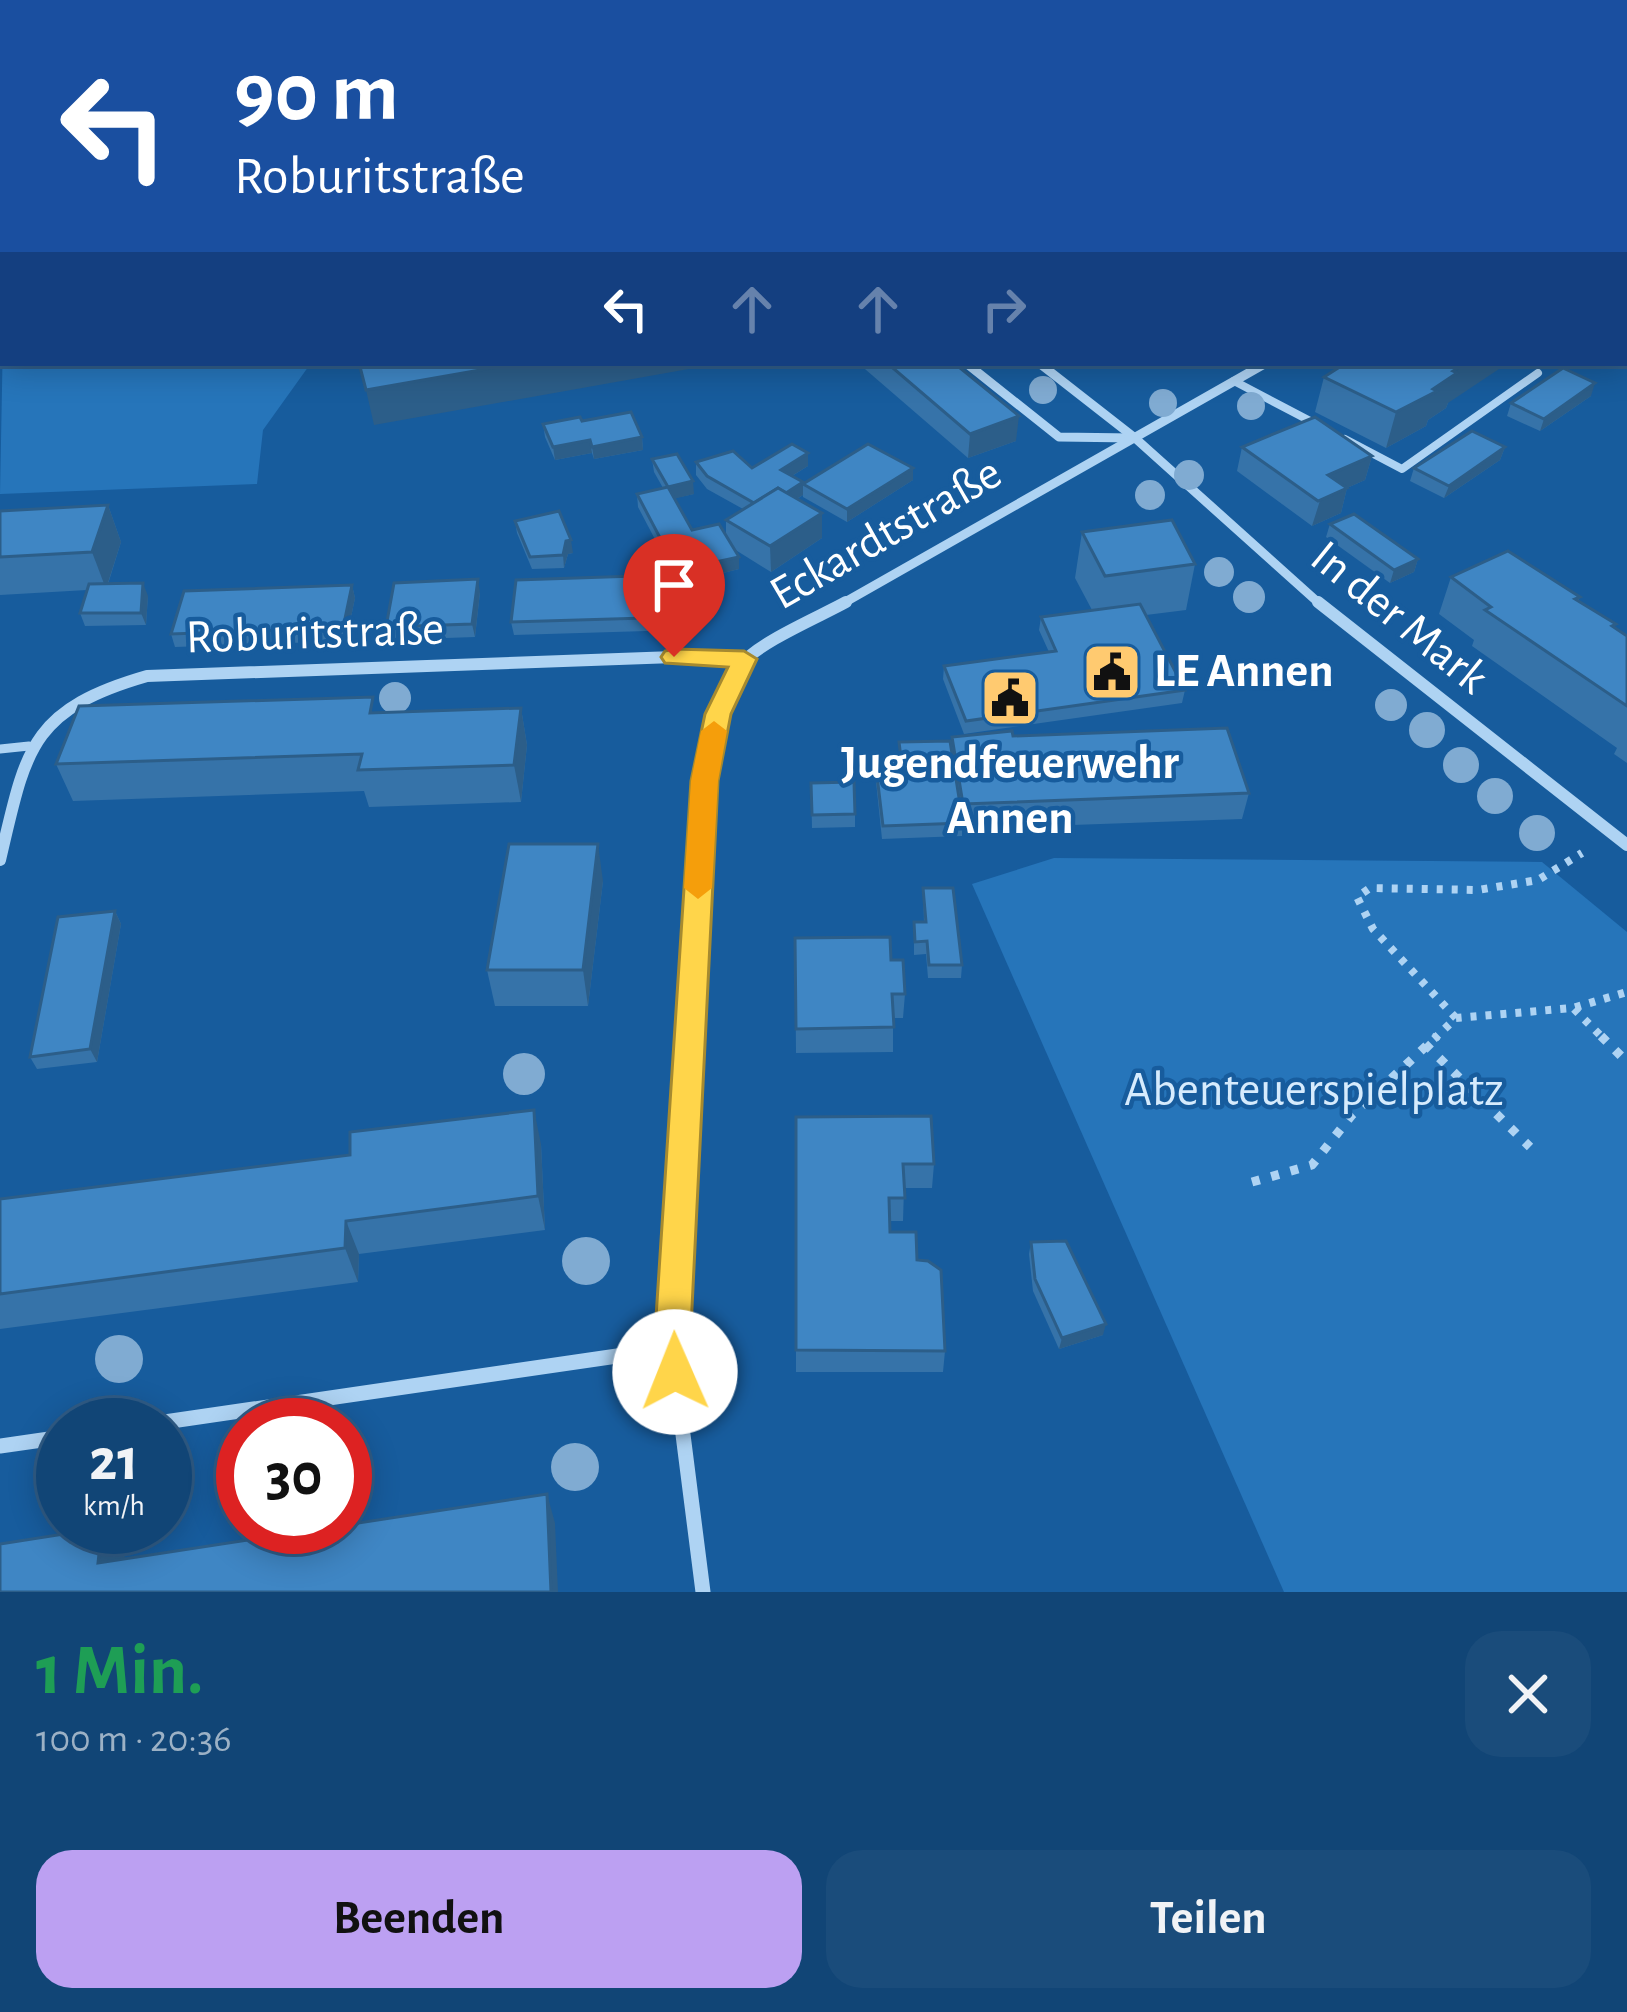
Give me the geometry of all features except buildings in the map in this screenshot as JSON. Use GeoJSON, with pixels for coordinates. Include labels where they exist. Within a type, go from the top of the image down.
{"type":"FeatureCollection","features":[{"type":"Feature","properties":{"kind":"street"},"geometry":{"type":"LineString","coordinates":[[970,366],[1059,437],[1135,438]]}},
{"type":"Feature","properties":{"kind":"street","name":"In der Mark"},"geometry":{"type":"LineString","coordinates":[[1043,366],[1135,438],[1339,621],[1627,845]]}},
{"type":"Feature","properties":{"kind":"street","name":"Eckardtstraße"},"geometry":{"type":"LineString","coordinates":[[703,1592],[672,1348],[704,781],[718,714],[744,659],[1261,366]]}},
{"type":"Feature","properties":{"kind":"street","name":"Roburitstraße"},"geometry":{"type":"LineString","coordinates":[[28,746],[45,725],[102,686],[147,676],[674,657],[744,659]]}},
{"type":"Feature","properties":{"kind":"street"},"geometry":{"type":"LineString","coordinates":[[0,860],[28,746]]}},
{"type":"Feature","properties":{"kind":"street"},"geometry":{"type":"LineString","coordinates":[[192,1418],[672,1348]]}},
{"type":"Feature","properties":{"kind":"street"},"geometry":{"type":"LineString","coordinates":[[0,1446],[36,1441]]}},
{"type":"Feature","properties":{"kind":"lane"},"geometry":{"type":"LineString","coordinates":[[1339,436],[1402,469],[1538,373]]}},
{"type":"Feature","properties":{"kind":"lane"},"geometry":{"type":"LineString","coordinates":[[1234,381],[1318,425]]}},
{"type":"Feature","properties":{"kind":"lane"},"geometry":{"type":"LineString","coordinates":[[0,748],[28,746]]}},
{"type":"Feature","properties":{"kind":"path"},"geometry":{"type":"LineString","coordinates":[[1456,1018],[1373,929],[1357,897],[1370,888],[1478,890],[1538,880],[1613,834]]}},
{"type":"Feature","properties":{"kind":"path"},"geometry":{"type":"LineString","coordinates":[[1252,1182],[1312,1166],[1352,1115],[1456,1018],[1573,1008],[1627,992]]}},
{"type":"Feature","properties":{"kind":"path"},"geometry":{"type":"LineString","coordinates":[[1573,1008],[1621,1056]]}},
{"type":"Feature","properties":{"kind":"path"},"geometry":{"type":"LineString","coordinates":[[1425,1044],[1530,1147]]}},
{"type":"Feature","properties":{"kind":"green space"},"geometry":{"type":"Polygon","coordinates":[[[2,366],[309,366],[263,430],[257,484],[0,494],[2,366]]]}},
{"type":"Feature","properties":{"kind":"green space","name":"Abenteuerspielplatz"},"geometry":{"type":"Polygon","coordinates":[[[1054,858],[1542,862],[1627,932],[1627,1592],[1284,1592],[972,884],[1054,858]]]}},
{"type":"Feature","properties":{"kind":"slow traffic"},"geometry":{"type":"LineString","coordinates":[[698,888],[704,781],[714,731]]}},
{"type":"Feature","properties":{"kind":"place","name":"LE Annen"},"geometry":{"type":"Point","coordinates":[1112,672]}},
{"type":"Feature","properties":{"kind":"place","name":"Jugendfeuerwehr Annen"},"geometry":{"type":"Point","coordinates":[1010,698]}},
{"type":"Feature","properties":{"kind":"route"},"geometry":{"type":"LineString","coordinates":[[674,657],[744,659],[718,714],[704,781],[672,1348],[675,1372]]}}]}
